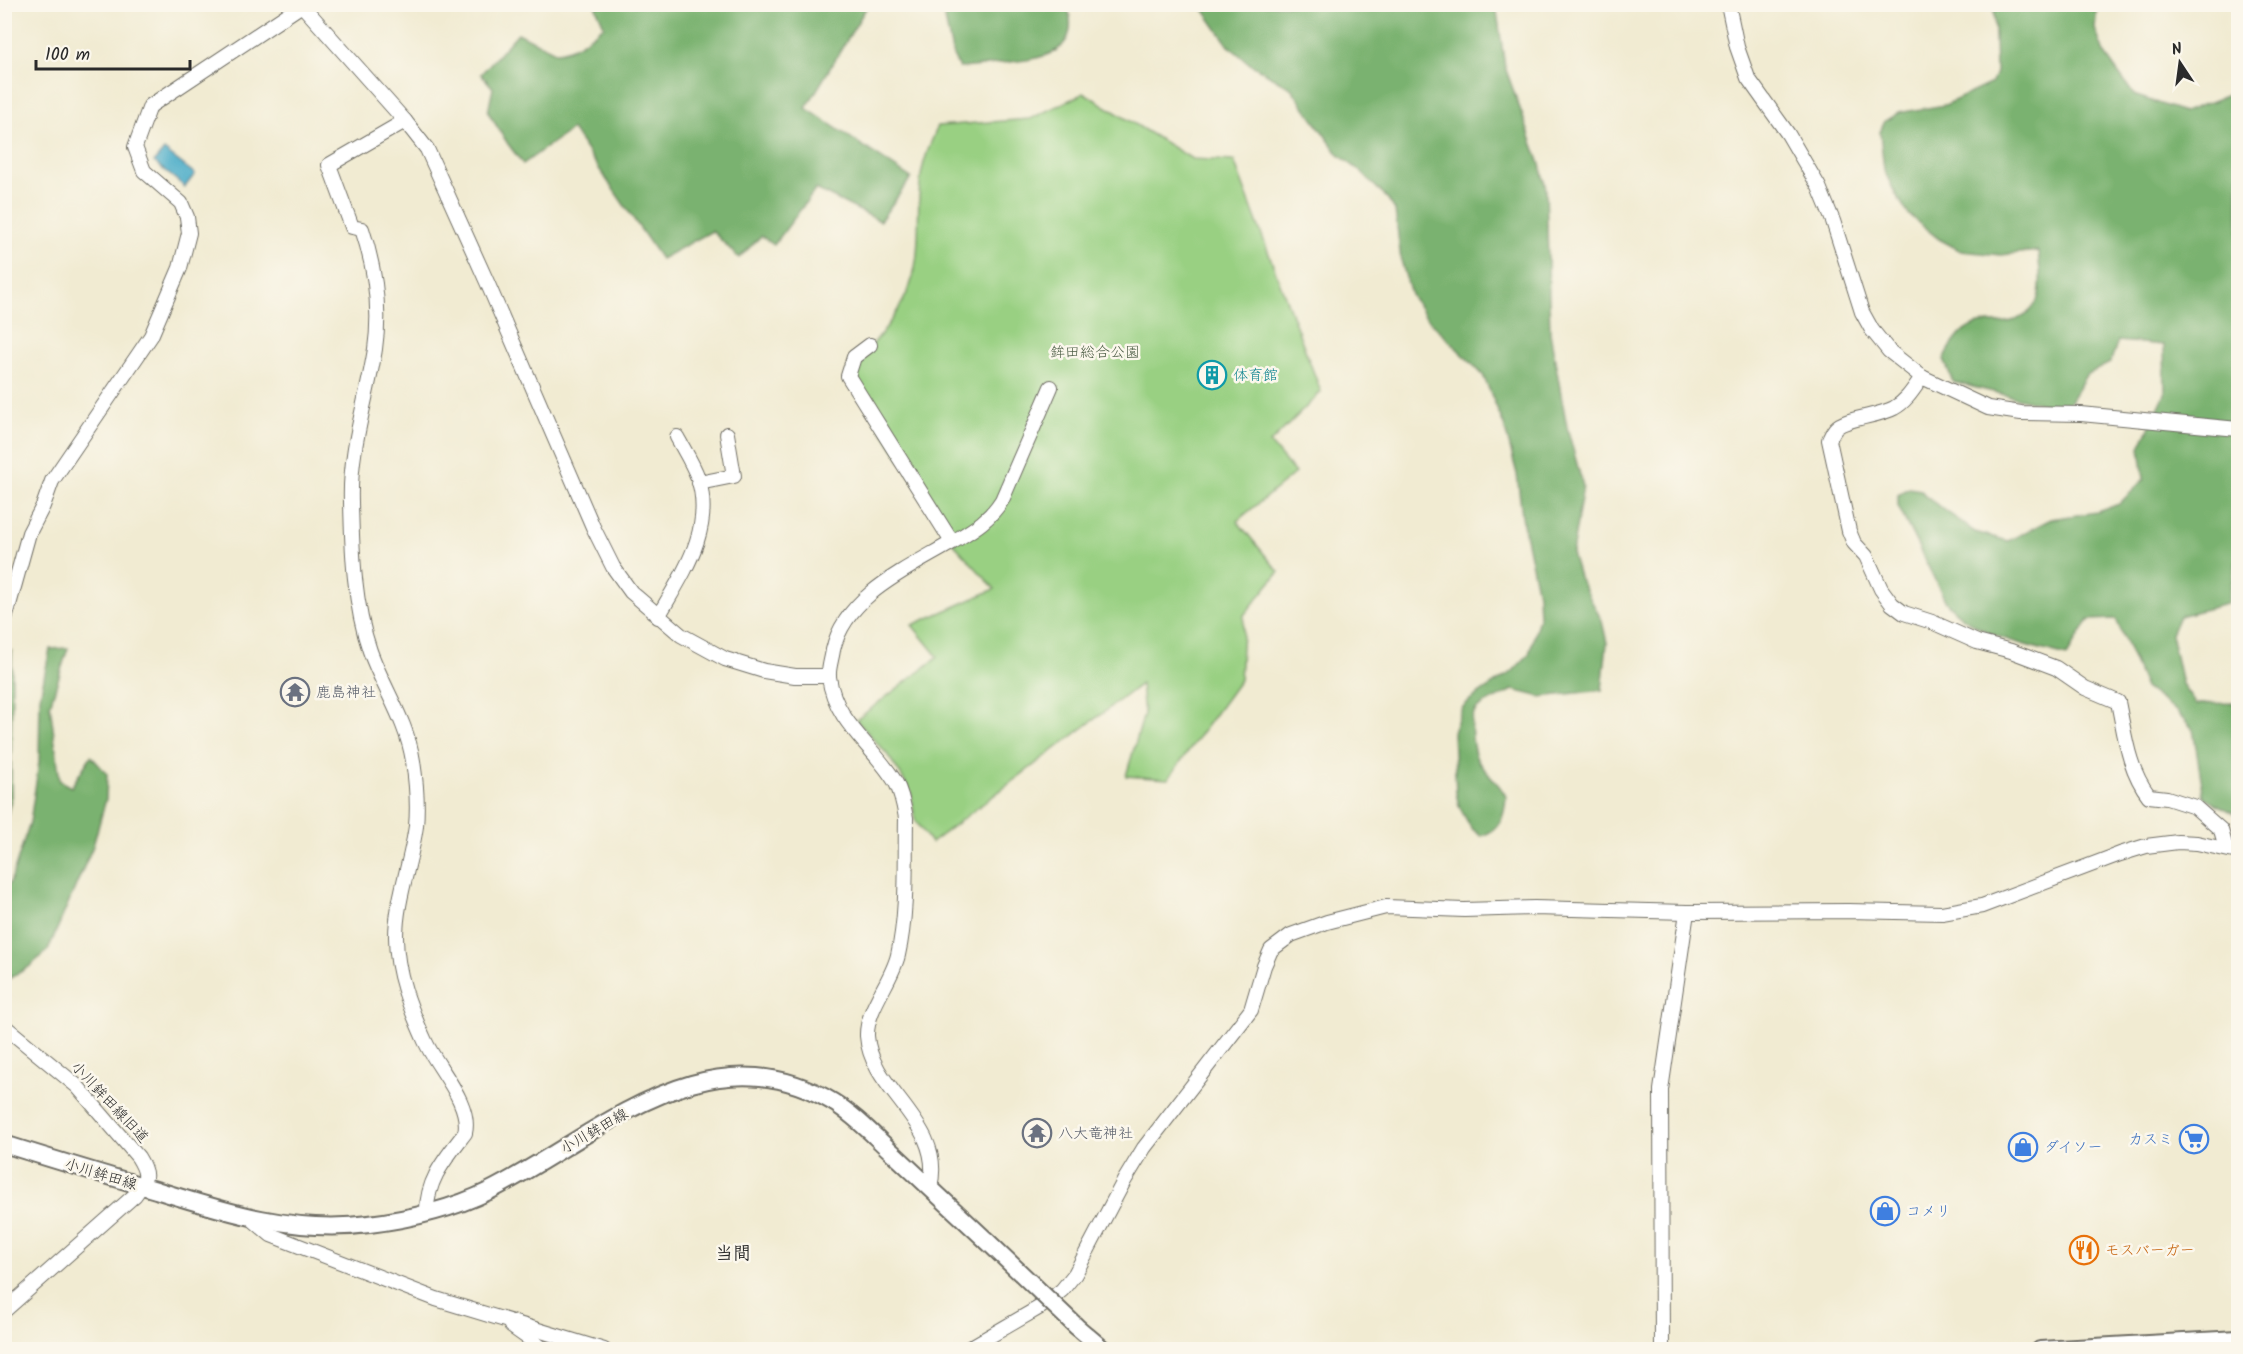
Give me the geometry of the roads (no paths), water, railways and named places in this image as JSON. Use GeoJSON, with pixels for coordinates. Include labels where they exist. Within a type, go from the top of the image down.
{"type":"FeatureCollection","features":[{"type":"Feature","properties":{"kind":"main road","name":"小川鉾田線"},"geometry":{"type":"LineString","coordinates":[[4,1144],[251,1218],[296,1225],[344,1226],[386,1222],[427,1213],[471,1199],[653,1097],[700,1081],[731,1076],[775,1080],[821,1095],[852,1115],[1104,1350]]}},
{"type":"Feature","properties":{"kind":"main road"},"geometry":{"type":"LineString","coordinates":[[2040,1350],[2238,1339]]}},
{"type":"Feature","properties":{"kind":"street"},"geometry":{"type":"LineString","coordinates":[[1728,4],[1737,47],[1748,78],[1788,134],[1819,187],[1833,221],[1862,312],[1872,330],[1889,351],[1922,376],[1988,408],[2021,413],[2081,414],[2238,429]]}},
{"type":"Feature","properties":{"kind":"street"},"geometry":{"type":"LineString","coordinates":[[4,623],[30,533],[52,482],[151,336],[180,268],[189,233],[187,217],[181,203],[144,171],[135,147],[150,106],[301,5],[405,121],[427,149],[604,551],[631,592],[658,617],[691,642],[744,665],[795,676],[829,676]]}},
{"type":"Feature","properties":{"kind":"street"},"geometry":{"type":"LineString","coordinates":[[405,121],[329,165],[352,227],[362,229],[371,258],[376,289],[376,343],[356,441],[351,505],[356,584],[363,626],[370,653],[405,732],[413,760],[417,807],[416,828],[396,922],[396,951],[403,986],[415,1019],[435,1063],[464,1109],[467,1126],[465,1133],[430,1185],[427,1196],[427,1213]]}},
{"type":"Feature","properties":{"kind":"street"},"geometry":{"type":"LineString","coordinates":[[870,345],[854,357],[848,376],[952,542]]}},
{"type":"Feature","properties":{"kind":"street"},"geometry":{"type":"LineString","coordinates":[[1922,376],[1899,405],[1883,413],[1841,424],[1835,428],[1829,440],[1849,531],[1854,543],[1866,555],[1881,589],[1892,604],[1904,614],[1932,622],[1977,642],[2011,651],[2056,668],[2085,688],[2118,702],[2128,755],[2138,782],[2149,796],[2168,798],[2195,807],[2221,830],[2232,850]]}},
{"type":"Feature","properties":{"kind":"street"},"geometry":{"type":"LineString","coordinates":[[930,1187],[932,1165],[923,1136],[906,1106],[876,1067],[867,1035],[868,1023],[894,970],[903,928],[906,830],[903,801],[897,784],[847,724],[834,697],[829,676],[834,647],[841,626],[851,614],[876,590],[993,515],[1002,500],[1051,387]]}},
{"type":"Feature","properties":{"kind":"street"},"geometry":{"type":"LineString","coordinates":[[699,483],[734,476],[727,434]]}},
{"type":"Feature","properties":{"kind":"street"},"geometry":{"type":"LineString","coordinates":[[658,617],[691,557],[700,535],[703,517],[699,483],[677,437]]}},
{"type":"Feature","properties":{"kind":"street"},"geometry":{"type":"LineString","coordinates":[[966,1350],[1042,1306],[1062,1290],[1076,1274],[1124,1181],[1144,1148],[1251,1010],[1271,950],[1291,935],[1327,922],[1386,907],[1464,910],[1534,908],[1688,912],[1942,913],[1982,906],[2146,846],[2178,842],[2232,850]]}},
{"type":"Feature","properties":{"kind":"street"},"geometry":{"type":"LineString","coordinates":[[1662,1350],[1661,1090],[1688,912]]}},
{"type":"Feature","properties":{"kind":"street","name":"小川鉾田線旧道"},"geometry":{"type":"LineString","coordinates":[[4,1026],[77,1086],[138,1157],[146,1170],[141,1186]]}},
{"type":"Feature","properties":{"kind":"street"},"geometry":{"type":"LineString","coordinates":[[4,1311],[120,1208],[141,1186]]}},
{"type":"Feature","properties":{"kind":"street"},"geometry":{"type":"LineString","coordinates":[[251,1218],[271,1235],[435,1299],[477,1309],[510,1322],[604,1350]]}},
{"type":"Feature","properties":{"kind":"street"},"geometry":{"type":"LineString","coordinates":[[510,1322],[511,1326],[545,1350]]}},
{"type":"Feature","properties":{"kind":"water"},"geometry":{"type":"Polygon","coordinates":[[[164,150],[195,174],[185,187],[154,162],[164,150]]]}},
{"type":"Feature","properties":{"kind":"place","name":"体育館"},"geometry":{"type":"Point","coordinates":[1212,375]}},
{"type":"Feature","properties":{"kind":"place","name":"鹿島神社"},"geometry":{"type":"Point","coordinates":[295,692]}},
{"type":"Feature","properties":{"kind":"place","name":"八大竜神社"},"geometry":{"type":"Point","coordinates":[1037,1133]}},
{"type":"Feature","properties":{"kind":"place","name":"カスミ"},"geometry":{"type":"Point","coordinates":[2194,1139]}},
{"type":"Feature","properties":{"kind":"place","name":"ダイソー"},"geometry":{"type":"Point","coordinates":[2023,1147]}},
{"type":"Feature","properties":{"kind":"place","name":"コメリ"},"geometry":{"type":"Point","coordinates":[1885,1211]}},
{"type":"Feature","properties":{"kind":"place","name":"モスバーガー"},"geometry":{"type":"Point","coordinates":[2084,1250]}},
{"type":"Feature","properties":{"kind":"district","name":"当間"},"geometry":{"type":"Point","coordinates":[733,1253]}},
{"type":"Feature","properties":{"kind":"park label","name":"鉾田総合公園"},"geometry":{"type":"Point","coordinates":[1095,352]}}]}
